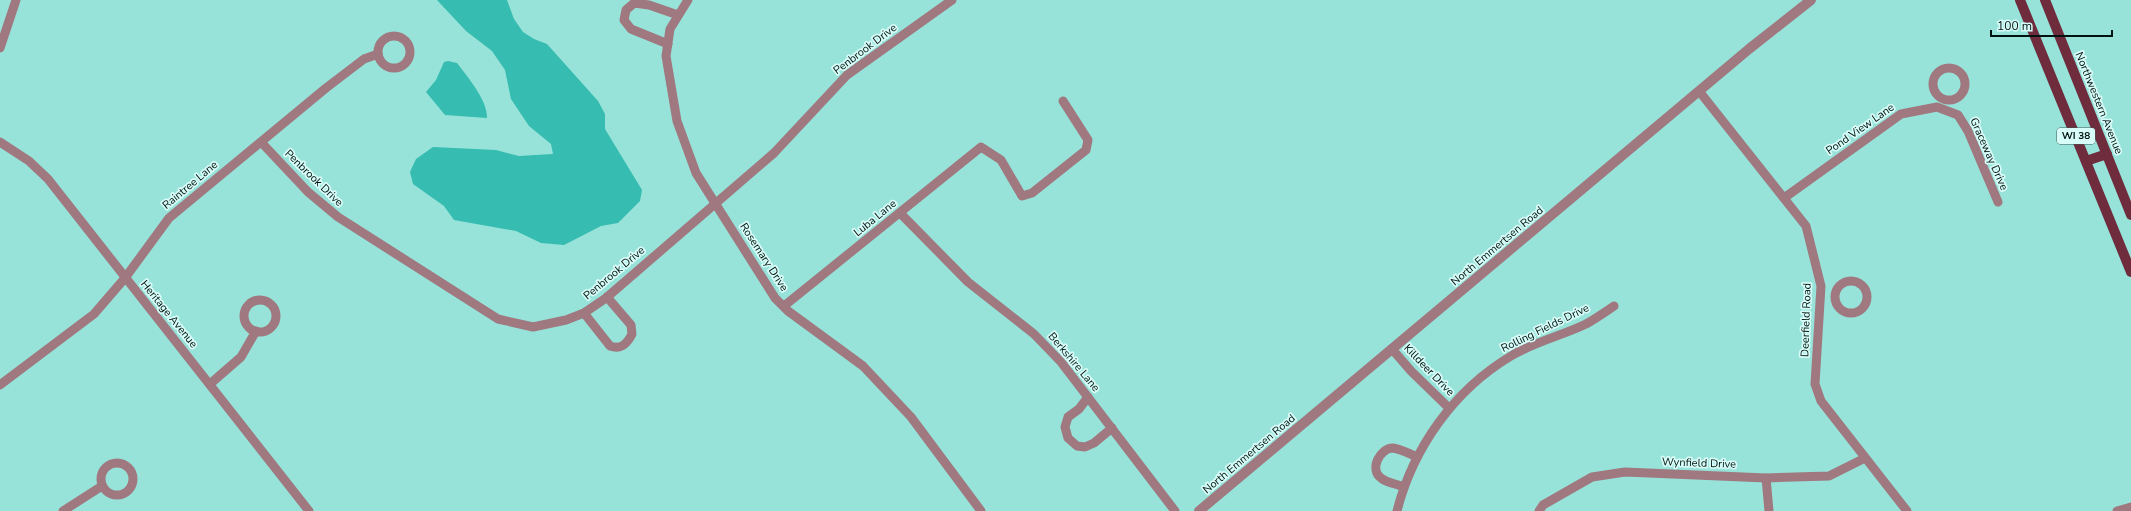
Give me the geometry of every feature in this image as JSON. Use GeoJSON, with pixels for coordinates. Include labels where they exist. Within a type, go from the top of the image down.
{"type":"FeatureCollection","features":[{"type":"Feature","properties":{"kind":"main road","name":"WI 38"},"geometry":{"type":"LineString","coordinates":[[2020,0],[2131,272]]}},
{"type":"Feature","properties":{"kind":"main road","name":"Northwestern Avenue"},"geometry":{"type":"LineString","coordinates":[[2045,0],[2131,215]]}},
{"type":"Feature","properties":{"kind":"main road"},"geometry":{"type":"LineString","coordinates":[[2086,161],[2107,154]]}},
{"type":"Feature","properties":{"kind":"street"},"geometry":{"type":"LineString","coordinates":[[0,47],[16,0]]}},
{"type":"Feature","properties":{"kind":"street","name":"Rosemary Drive"},"geometry":{"type":"LineString","coordinates":[[688,0],[670,29],[666,56],[677,121],[696,173],[775,298],[863,366],[911,417],[981,511]]}},
{"type":"Feature","properties":{"kind":"street","name":"Penbrook Drive"},"geometry":{"type":"LineString","coordinates":[[261,142],[308,192],[338,217],[498,319],[533,327],[566,320],[584,313],[607,297],[774,153],[848,75],[952,0]]}},
{"type":"Feature","properties":{"kind":"street","name":"North Emmertsen Road"},"geometry":{"type":"LineString","coordinates":[[1199,511],[1699,91],[1811,0]]}},
{"type":"Feature","properties":{"kind":"street"},"geometry":{"type":"LineString","coordinates":[[668,44],[631,29],[624,20],[626,10],[634,3],[649,5],[678,15]]}},
{"type":"Feature","properties":{"kind":"street","name":"Raintree Lane"},"geometry":{"type":"LineString","coordinates":[[0,385],[94,314],[125,278],[169,218],[364,59],[378,54]]}},
{"type":"Feature","properties":{"kind":"street","name":"Deerfield Road"},"geometry":{"type":"LineString","coordinates":[[1699,91],[1806,226],[1821,286],[1815,384],[1821,401],[1906,511]]}},
{"type":"Feature","properties":{"kind":"street"},"geometry":{"type":"LineString","coordinates":[[1941,109],[1943,99]]}},
{"type":"Feature","properties":{"kind":"street","name":"Luba Lane"},"geometry":{"type":"LineString","coordinates":[[784,306],[981,147],[1001,160],[1022,196],[1032,193],[1086,150],[1088,140],[1062,101]]}},
{"type":"Feature","properties":{"kind":"street","name":"Pond View Lane"},"geometry":{"type":"LineString","coordinates":[[1784,198],[1901,114],[1937,108],[1958,115]]}},
{"type":"Feature","properties":{"kind":"street","name":"Graceway Drive"},"geometry":{"type":"LineString","coordinates":[[1958,115],[1968,131],[1998,202]]}},
{"type":"Feature","properties":{"kind":"street","name":"Heritage Avenue"},"geometry":{"type":"LineString","coordinates":[[0,142],[29,161],[48,179],[309,511]]}},
{"type":"Feature","properties":{"kind":"street","name":"Berkshire Lane"},"geometry":{"type":"LineString","coordinates":[[900,213],[968,282],[1034,334],[1061,362],[1175,511]]}},
{"type":"Feature","properties":{"kind":"street"},"geometry":{"type":"LineString","coordinates":[[1820,295],[1835,295]]}},
{"type":"Feature","properties":{"kind":"street"},"geometry":{"type":"LineString","coordinates":[[584,313],[610,346],[619,348],[625,344],[632,334],[631,325],[607,297]]}},
{"type":"Feature","properties":{"kind":"street","name":"Rolling Fields Drive"},"geometry":{"type":"LineString","coordinates":[[1396,511],[1404,487],[1422,447],[1449,408],[1480,378],[1511,356],[1586,324],[1614,306]]}},
{"type":"Feature","properties":{"kind":"street"},"geometry":{"type":"LineString","coordinates":[[210,384],[241,357],[256,331]]}},
{"type":"Feature","properties":{"kind":"street","name":"Killdeer Drive"},"geometry":{"type":"LineString","coordinates":[[1392,349],[1411,371],[1449,408]]}},
{"type":"Feature","properties":{"kind":"street"},"geometry":{"type":"LineString","coordinates":[[1088,397],[1079,409],[1068,417],[1064,427],[1068,438],[1077,446],[1085,447],[1094,443],[1112,428]]}},
{"type":"Feature","properties":{"kind":"street"},"geometry":{"type":"LineString","coordinates":[[1404,487],[1380,478],[1376,470],[1380,454],[1388,449],[1395,448],[1417,458]]}},
{"type":"Feature","properties":{"kind":"street","name":"Wynfield Drive"},"geometry":{"type":"LineString","coordinates":[[1539,511],[1543,505],[1592,477],[1625,472],[1766,478],[1829,476],[1865,458]]}},
{"type":"Feature","properties":{"kind":"street"},"geometry":{"type":"LineString","coordinates":[[1766,478],[1769,511]]}},
{"type":"Feature","properties":{"kind":"street"},"geometry":{"type":"LineString","coordinates":[[64,511],[102,486]]}},
{"type":"Feature","properties":{"kind":"street"},"geometry":{"type":"LineString","coordinates":[[2117,511],[2131,507]]}},
{"type":"Feature","properties":{"kind":"water"},"geometry":{"type":"Polygon","coordinates":[[[437,0],[507,0],[514,19],[523,32],[534,39],[547,44],[598,101],[605,114],[605,129],[642,190],[640,201],[618,223],[601,226],[564,245],[541,243],[516,231],[454,220],[444,206],[413,184],[410,172],[416,159],[433,147],[496,150],[519,156],[553,154],[551,144],[529,126],[511,99],[505,70],[492,51],[466,31],[437,0]]]}},
{"type":"Feature","properties":{"kind":"water"},"geometry":{"type":"Polygon","coordinates":[[[448,61],[457,63],[471,82],[481,97],[487,118],[445,115],[426,92],[436,80],[444,62],[448,61]]]}}]}
